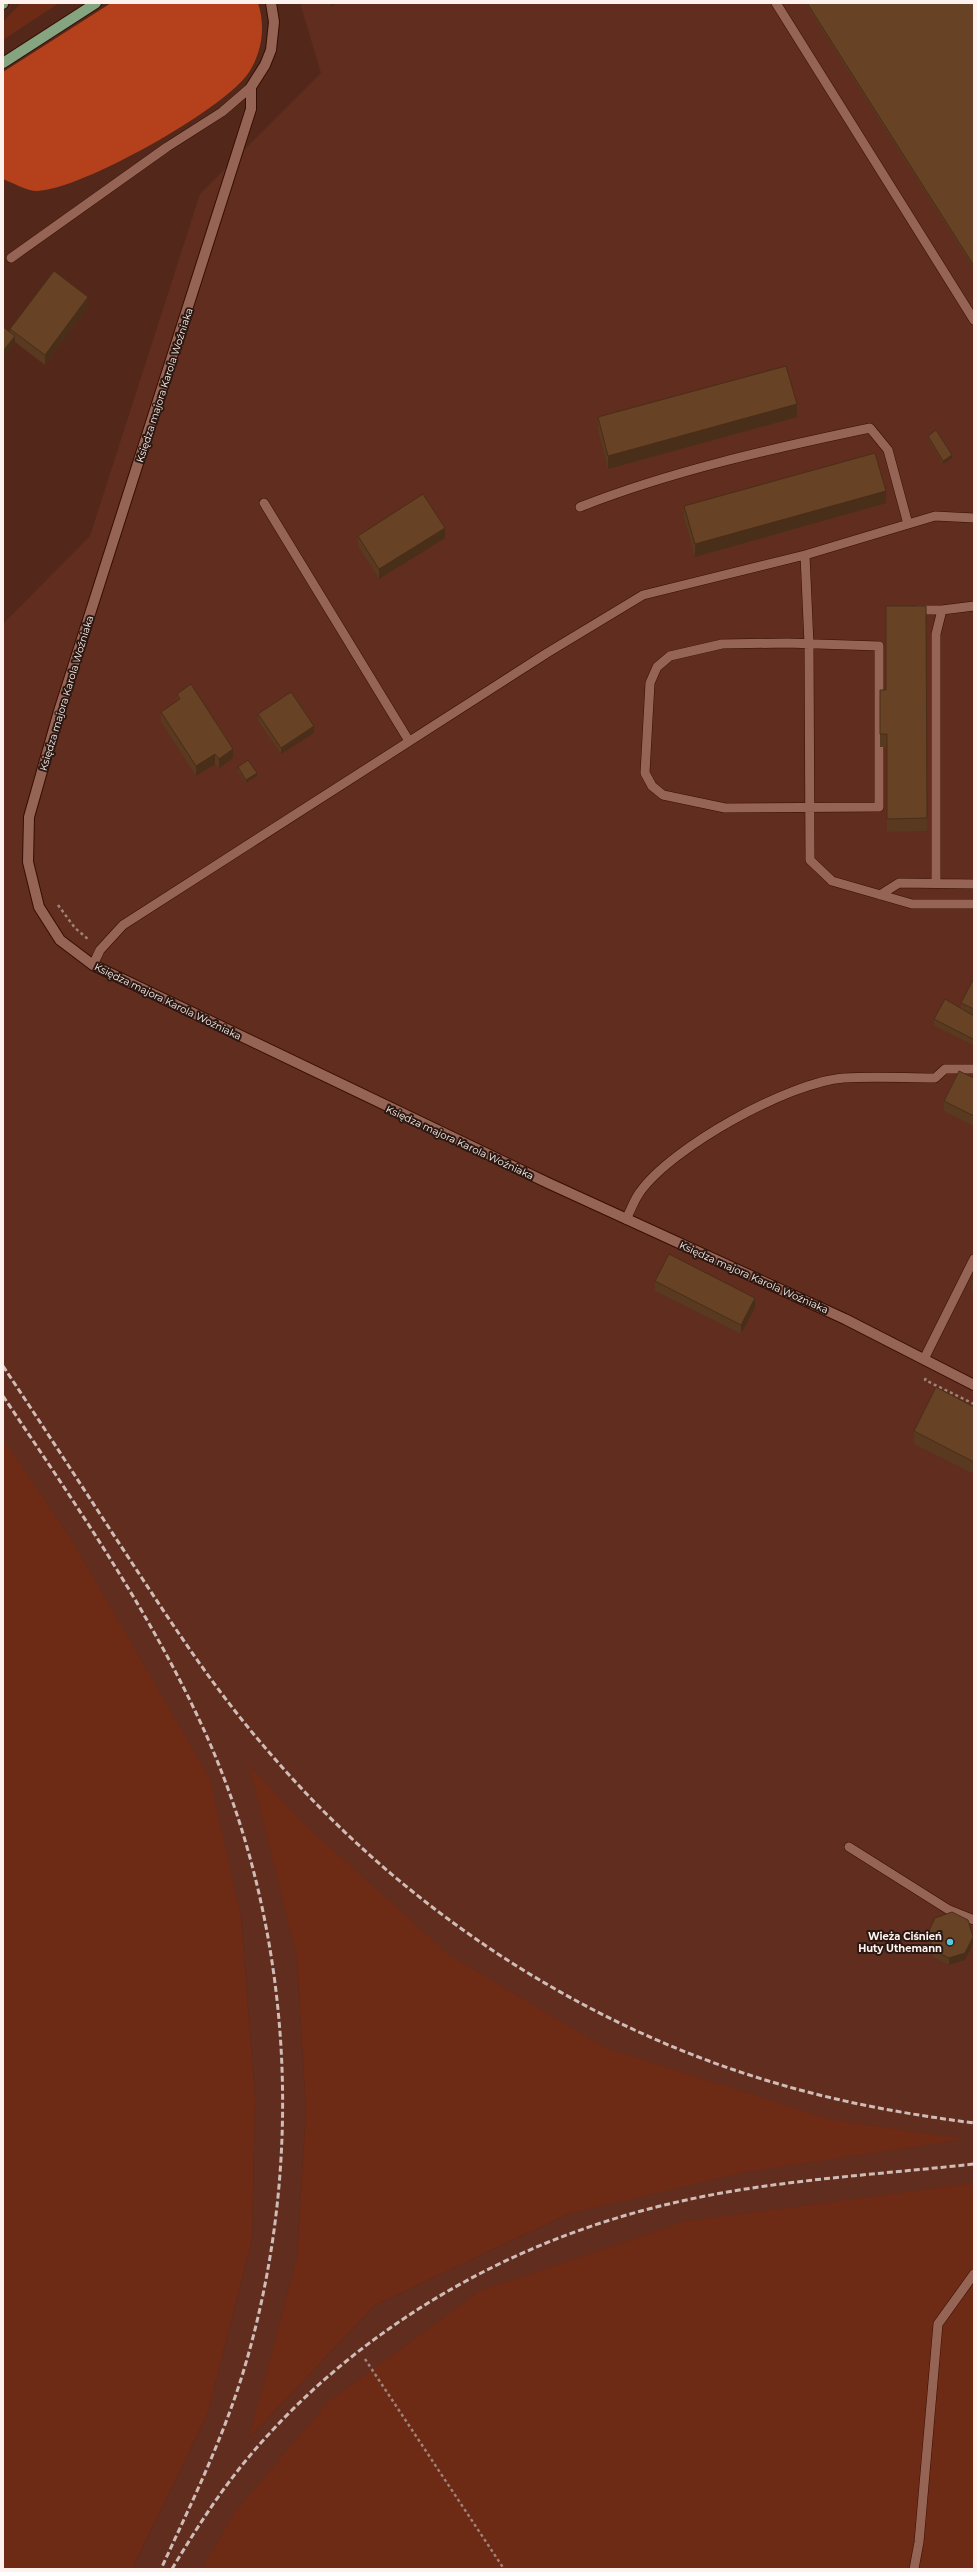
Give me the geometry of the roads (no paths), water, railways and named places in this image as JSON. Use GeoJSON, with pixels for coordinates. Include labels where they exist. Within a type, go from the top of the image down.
{"type":"FeatureCollection","features":[{"type":"Feature","properties":{"kind":"main road"},"geometry":{"type":"LineString","coordinates":[[3,63],[96,3]]}},
{"type":"Feature","properties":{"kind":"street"},"geometry":{"type":"LineString","coordinates":[[251,87],[265,66],[271,50],[274,22],[270,3]]}},
{"type":"Feature","properties":{"kind":"street","name":"Księdza majora Karola Woźniaka"},"geometry":{"type":"LineString","coordinates":[[251,87],[252,109],[59,711],[29,817],[28,862],[39,907],[60,940],[92,965],[164,1001],[626,1219],[845,1318],[974,1385]]}},
{"type":"Feature","properties":{"kind":"lane"},"geometry":{"type":"LineString","coordinates":[[776,3],[974,320]]}},
{"type":"Feature","properties":{"kind":"lane"},"geometry":{"type":"LineString","coordinates":[[11,258],[166,147],[222,112],[251,87]]}},
{"type":"Feature","properties":{"kind":"lane"},"geometry":{"type":"LineString","coordinates":[[580,507],[630,487],[785,446],[870,428],[888,450],[908,524]]}},
{"type":"Feature","properties":{"kind":"lane"},"geometry":{"type":"LineString","coordinates":[[264,503],[409,741]]}},
{"type":"Feature","properties":{"kind":"lane"},"geometry":{"type":"LineString","coordinates":[[92,965],[100,950],[123,925],[547,652],[643,595],[805,555],[935,516],[974,518]]}},
{"type":"Feature","properties":{"kind":"lane"},"geometry":{"type":"LineString","coordinates":[[805,555],[809,644],[808,808],[810,860],[832,881],[912,904],[974,904]]}},
{"type":"Feature","properties":{"kind":"lane"},"geometry":{"type":"LineString","coordinates":[[904,609],[942,610],[974,606]]}},
{"type":"Feature","properties":{"kind":"lane"},"geometry":{"type":"LineString","coordinates":[[936,883],[936,634],[942,610]]}},
{"type":"Feature","properties":{"kind":"lane"},"geometry":{"type":"LineString","coordinates":[[722,644],[879,646],[879,807],[808,808],[725,808],[663,795],[652,786],[645,773],[650,683],[657,667],[670,656],[722,644]]}},
{"type":"Feature","properties":{"kind":"lane"},"geometry":{"type":"LineString","coordinates":[[880,895],[899,883],[974,884]]}},
{"type":"Feature","properties":{"kind":"lane"},"geometry":{"type":"LineString","coordinates":[[626,1219],[640,1192],[663,1169],[698,1140],[766,1102],[843,1078],[935,1078],[945,1069],[974,1069]]}},
{"type":"Feature","properties":{"kind":"lane"},"geometry":{"type":"LineString","coordinates":[[924,1359],[974,1259]]}},
{"type":"Feature","properties":{"kind":"lane"},"geometry":{"type":"LineString","coordinates":[[849,1847],[949,1910],[974,1920]]}},
{"type":"Feature","properties":{"kind":"lane"},"geometry":{"type":"LineString","coordinates":[[914,2569],[920,2542],[938,2324],[974,2274]]}},
{"type":"Feature","properties":{"kind":"railway"},"geometry":{"type":"LineString","coordinates":[[3,1366],[179,1634],[244,1723],[314,1801],[370,1855],[429,1905],[492,1950],[558,1991],[627,2027],[698,2057],[772,2082],[822,2096],[923,2116],[974,2123]]}},
{"type":"Feature","properties":{"kind":"railway"},"geometry":{"type":"LineString","coordinates":[[3,1396],[81,1513],[131,1592],[154,1632],[197,1715],[229,1793],[254,1874],[271,1957],[281,2041],[282,2126],[276,2211],[263,2294],[242,2376],[225,2426],[161,2569]]}},
{"type":"Feature","properties":{"kind":"railway"},"geometry":{"type":"LineString","coordinates":[[172,2569],[220,2494],[253,2452],[295,2407],[341,2365],[391,2328],[443,2294],[497,2265],[554,2240],[613,2219],[710,2195],[785,2183],[974,2164]]}},
{"type":"Feature","properties":{"kind":"place","name":"Wieża Ciśnień Huty Uthemann"},"geometry":{"type":"Point","coordinates":[950,1942]}}]}
